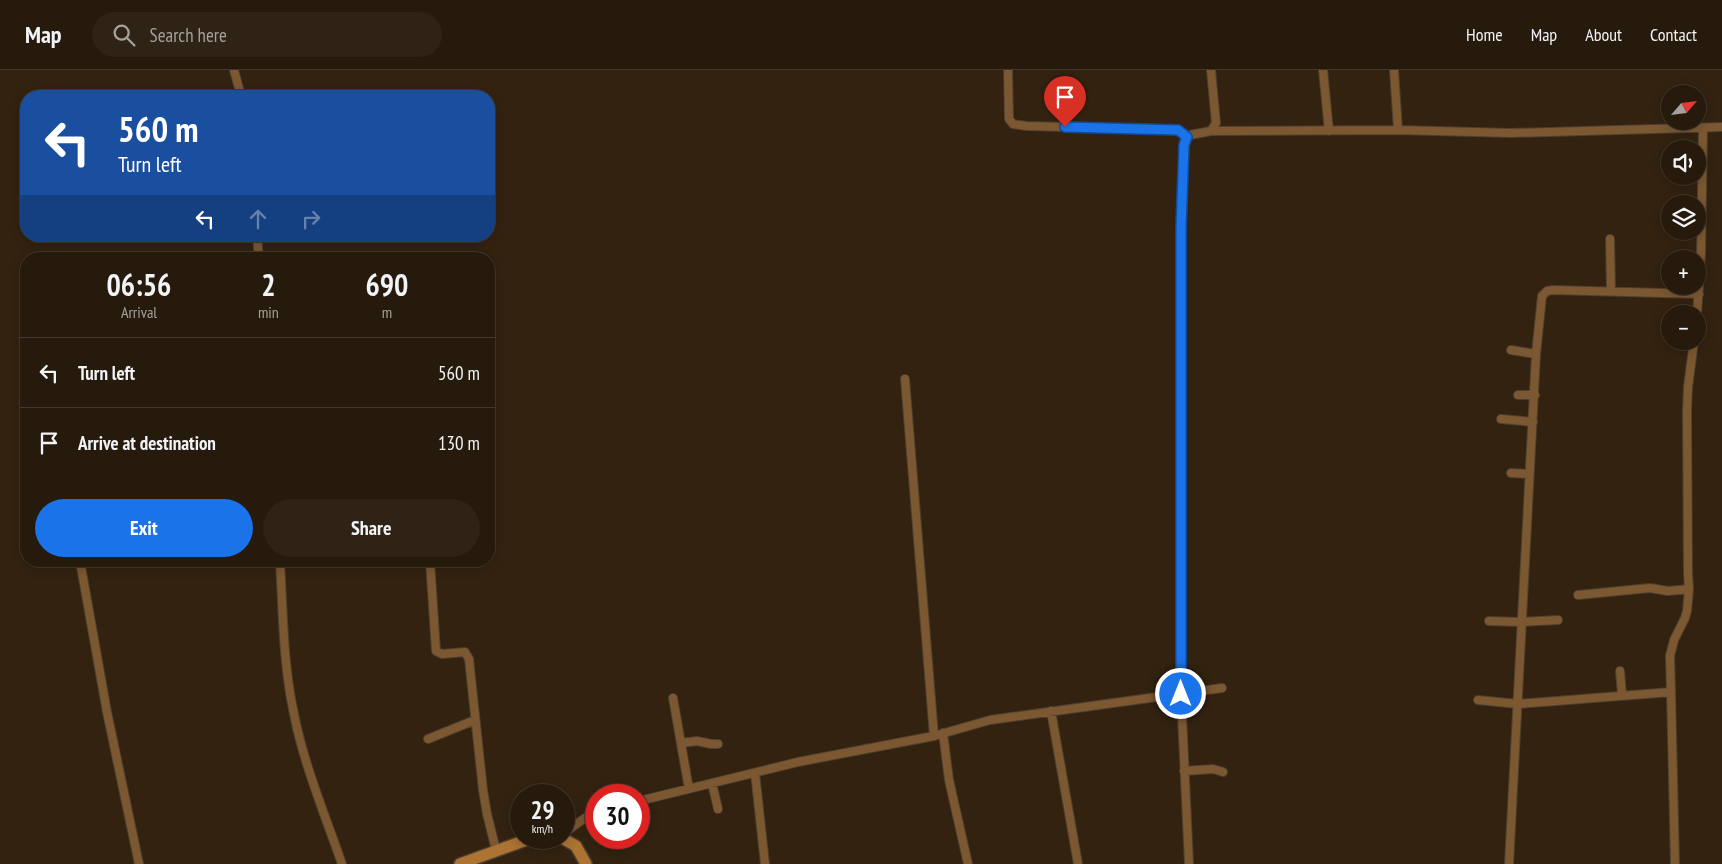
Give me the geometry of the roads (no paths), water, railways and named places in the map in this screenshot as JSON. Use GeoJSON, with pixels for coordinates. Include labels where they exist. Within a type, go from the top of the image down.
{"type":"FeatureCollection","features":[{"type":"Feature","properties":{"kind":"main road"},"geometry":{"type":"LineString","coordinates":[[575,845],[586,864]]}},
{"type":"Feature","properties":{"kind":"main road"},"geometry":{"type":"LineString","coordinates":[[460,864],[510,846]]}},
{"type":"Feature","properties":{"kind":"street"},"geometry":{"type":"LineString","coordinates":[[234,70],[239,90]]}},
{"type":"Feature","properties":{"kind":"street"},"geometry":{"type":"LineString","coordinates":[[1008,70],[1009,119],[1013,124],[1027,126],[1178,130],[1187,137],[1211,132],[1398,130],[1511,132],[1661,129]]}},
{"type":"Feature","properties":{"kind":"street"},"geometry":{"type":"LineString","coordinates":[[1211,70],[1216,123],[1211,132]]}},
{"type":"Feature","properties":{"kind":"street"},"geometry":{"type":"LineString","coordinates":[[1323,70],[1329,131]]}},
{"type":"Feature","properties":{"kind":"street"},"geometry":{"type":"LineString","coordinates":[[1394,70],[1398,130]]}},
{"type":"Feature","properties":{"kind":"street"},"geometry":{"type":"LineString","coordinates":[[1706,128],[1722,127]]}},
{"type":"Feature","properties":{"kind":"street"},"geometry":{"type":"LineString","coordinates":[[1701,250],[1703,130]]}},
{"type":"Feature","properties":{"kind":"street"},"geometry":{"type":"LineString","coordinates":[[1187,137],[1184,145],[1181,228],[1181,694],[1189,864]]}},
{"type":"Feature","properties":{"kind":"street"},"geometry":{"type":"LineString","coordinates":[[1610,240],[1611,291]]}},
{"type":"Feature","properties":{"kind":"street"},"geometry":{"type":"LineString","coordinates":[[1509,864],[1529,474],[1541,299],[1547,291],[1553,290],[1661,293]]}},
{"type":"Feature","properties":{"kind":"street"},"geometry":{"type":"LineString","coordinates":[[1511,350],[1536,354]]}},
{"type":"Feature","properties":{"kind":"street"},"geometry":{"type":"LineString","coordinates":[[1675,864],[1670,656],[1671,648],[1685,618],[1689,589],[1687,411],[1693,350]]}},
{"type":"Feature","properties":{"kind":"street"},"geometry":{"type":"LineString","coordinates":[[905,379],[934,736]]}},
{"type":"Feature","properties":{"kind":"street"},"geometry":{"type":"LineString","coordinates":[[1518,394],[1534,395]]}},
{"type":"Feature","properties":{"kind":"street"},"geometry":{"type":"LineString","coordinates":[[1502,419],[1533,422]]}},
{"type":"Feature","properties":{"kind":"street"},"geometry":{"type":"LineString","coordinates":[[1511,473],[1529,474]]}},
{"type":"Feature","properties":{"kind":"street"},"geometry":{"type":"LineString","coordinates":[[81,567],[107,712],[139,864]]}},
{"type":"Feature","properties":{"kind":"street"},"geometry":{"type":"LineString","coordinates":[[280,567],[286,652],[293,712],[300,740],[342,864]]}},
{"type":"Feature","properties":{"kind":"street"},"geometry":{"type":"LineString","coordinates":[[430,567],[436,651],[442,654],[463,652],[468,656],[484,798],[496,850]]}},
{"type":"Feature","properties":{"kind":"street"},"geometry":{"type":"LineString","coordinates":[[1578,595],[1650,588],[1668,591],[1689,589]]}},
{"type":"Feature","properties":{"kind":"street"},"geometry":{"type":"LineString","coordinates":[[1489,621],[1558,620]]}},
{"type":"Feature","properties":{"kind":"street"},"geometry":{"type":"LineString","coordinates":[[1620,671],[1622,695]]}},
{"type":"Feature","properties":{"kind":"street"},"geometry":{"type":"LineString","coordinates":[[650,798],[798,762],[934,736],[990,720],[1222,688]]}},
{"type":"Feature","properties":{"kind":"street"},"geometry":{"type":"LineString","coordinates":[[1478,700],[1518,704],[1671,692]]}},
{"type":"Feature","properties":{"kind":"street"},"geometry":{"type":"LineString","coordinates":[[672,698],[689,789]]}},
{"type":"Feature","properties":{"kind":"street"},"geometry":{"type":"LineString","coordinates":[[1050,711],[1078,864]]}},
{"type":"Feature","properties":{"kind":"street"},"geometry":{"type":"LineString","coordinates":[[428,739],[475,720]]}},
{"type":"Feature","properties":{"kind":"street"},"geometry":{"type":"LineString","coordinates":[[943,733],[949,780],[968,864]]}},
{"type":"Feature","properties":{"kind":"street"},"geometry":{"type":"LineString","coordinates":[[681,742],[697,741],[718,744]]}},
{"type":"Feature","properties":{"kind":"street"},"geometry":{"type":"LineString","coordinates":[[1184,771],[1212,769],[1223,772]]}},
{"type":"Feature","properties":{"kind":"street"},"geometry":{"type":"LineString","coordinates":[[755,772],[765,864]]}},
{"type":"Feature","properties":{"kind":"street"},"geometry":{"type":"LineString","coordinates":[[712,783],[718,809]]}}]}
